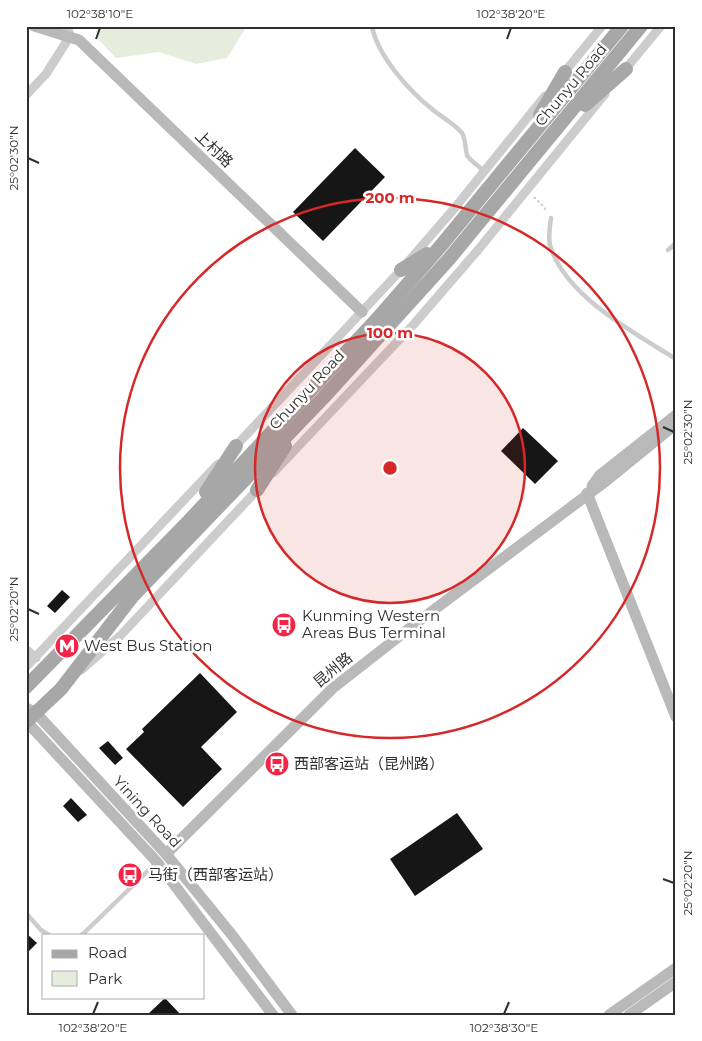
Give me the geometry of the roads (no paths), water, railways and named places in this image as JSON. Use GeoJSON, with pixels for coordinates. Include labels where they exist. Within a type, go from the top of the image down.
{"type":"FeatureCollection","features":[{"type":"Feature","properties":{"kind":"main road","name":"上村路"},"geometry":{"type":"LineString","coordinates":[[34,26],[69,31],[362,312]]}},
{"type":"Feature","properties":{"kind":"main road","name":"Chunyu Road"},"geometry":{"type":"LineString","coordinates":[[26,688],[187,523],[358,340],[439,248],[622,26]]}},
{"type":"Feature","properties":{"kind":"main road","name":"Chunyu Road"},"geometry":{"type":"LineString","coordinates":[[28,717],[61,689],[132,597],[387,329],[449,259],[641,26]]}},
{"type":"Feature","properties":{"kind":"main road"},"geometry":{"type":"LineString","coordinates":[[554,132],[626,69]]}},
{"type":"Feature","properties":{"kind":"main road"},"geometry":{"type":"LineString","coordinates":[[520,149],[565,72]]}},
{"type":"Feature","properties":{"kind":"main road"},"geometry":{"type":"LineString","coordinates":[[401,270],[439,248]]}},
{"type":"Feature","properties":{"kind":"main road","name":"昆州路"},"geometry":{"type":"LineString","coordinates":[[587,493],[600,475],[676,415]]}},
{"type":"Feature","properties":{"kind":"main road"},"geometry":{"type":"LineString","coordinates":[[257,490],[302,420]]}},
{"type":"Feature","properties":{"kind":"main road","name":"昆州路"},"geometry":{"type":"LineString","coordinates":[[166,854],[333,688],[606,480],[676,424]]}},
{"type":"Feature","properties":{"kind":"main road"},"geometry":{"type":"LineString","coordinates":[[187,523],[236,446]]}},
{"type":"Feature","properties":{"kind":"main road"},"geometry":{"type":"LineString","coordinates":[[587,493],[676,717]]}},
{"type":"Feature","properties":{"kind":"main road","name":"Yining Road"},"geometry":{"type":"LineString","coordinates":[[28,717],[166,854],[232,935],[292,1015]]}},
{"type":"Feature","properties":{"kind":"main road","name":"Yining Road"},"geometry":{"type":"LineString","coordinates":[[28,717],[156,862],[273,1015]]}},
{"type":"Feature","properties":{"kind":"main road"},"geometry":{"type":"LineString","coordinates":[[609,1015],[676,968]]}},
{"type":"Feature","properties":{"kind":"main road"},"geometry":{"type":"LineString","coordinates":[[629,1015],[676,982]]}},
{"type":"Feature","properties":{"kind":"street"},"geometry":{"type":"LineString","coordinates":[[26,667],[401,270],[602,26]]}},
{"type":"Feature","properties":{"kind":"street"},"geometry":{"type":"LineString","coordinates":[[61,689],[120,636],[414,324],[661,26]]}},
{"type":"Feature","properties":{"kind":"street"},"geometry":{"type":"LineString","coordinates":[[26,95],[46,74],[69,31]]}},
{"type":"Feature","properties":{"kind":"street"},"geometry":{"type":"LineString","coordinates":[[26,649],[36,658]]}},
{"type":"Feature","properties":{"kind":"lane"},"geometry":{"type":"LineString","coordinates":[[372,26],[381,48],[405,84],[426,104],[452,123],[462,134],[468,155],[484,171]]}},
{"type":"Feature","properties":{"kind":"lane"},"geometry":{"type":"LineString","coordinates":[[551,218],[549,243],[560,269],[568,280],[604,313],[676,359]]}},
{"type":"Feature","properties":{"kind":"lane"},"geometry":{"type":"LineString","coordinates":[[668,250],[676,243]]}},
{"type":"Feature","properties":{"kind":"lane"},"geometry":{"type":"LineString","coordinates":[[82,934],[166,854]]}},
{"type":"Feature","properties":{"kind":"lane"},"geometry":{"type":"LineString","coordinates":[[26,913],[41,930],[47,934]]}},
{"type":"Feature","properties":{"kind":"place","name":"Kunming Western Areas Bus Terminal"},"geometry":{"type":"Point","coordinates":[284,625]}},
{"type":"Feature","properties":{"kind":"place","name":"West Bus Station"},"geometry":{"type":"Point","coordinates":[67,646]}},
{"type":"Feature","properties":{"kind":"place","name":"西部客运站（昆州路）"},"geometry":{"type":"Point","coordinates":[277,764]}},
{"type":"Feature","properties":{"kind":"place","name":"马街（西部客运站）"},"geometry":{"type":"Point","coordinates":[130,875]}}]}
